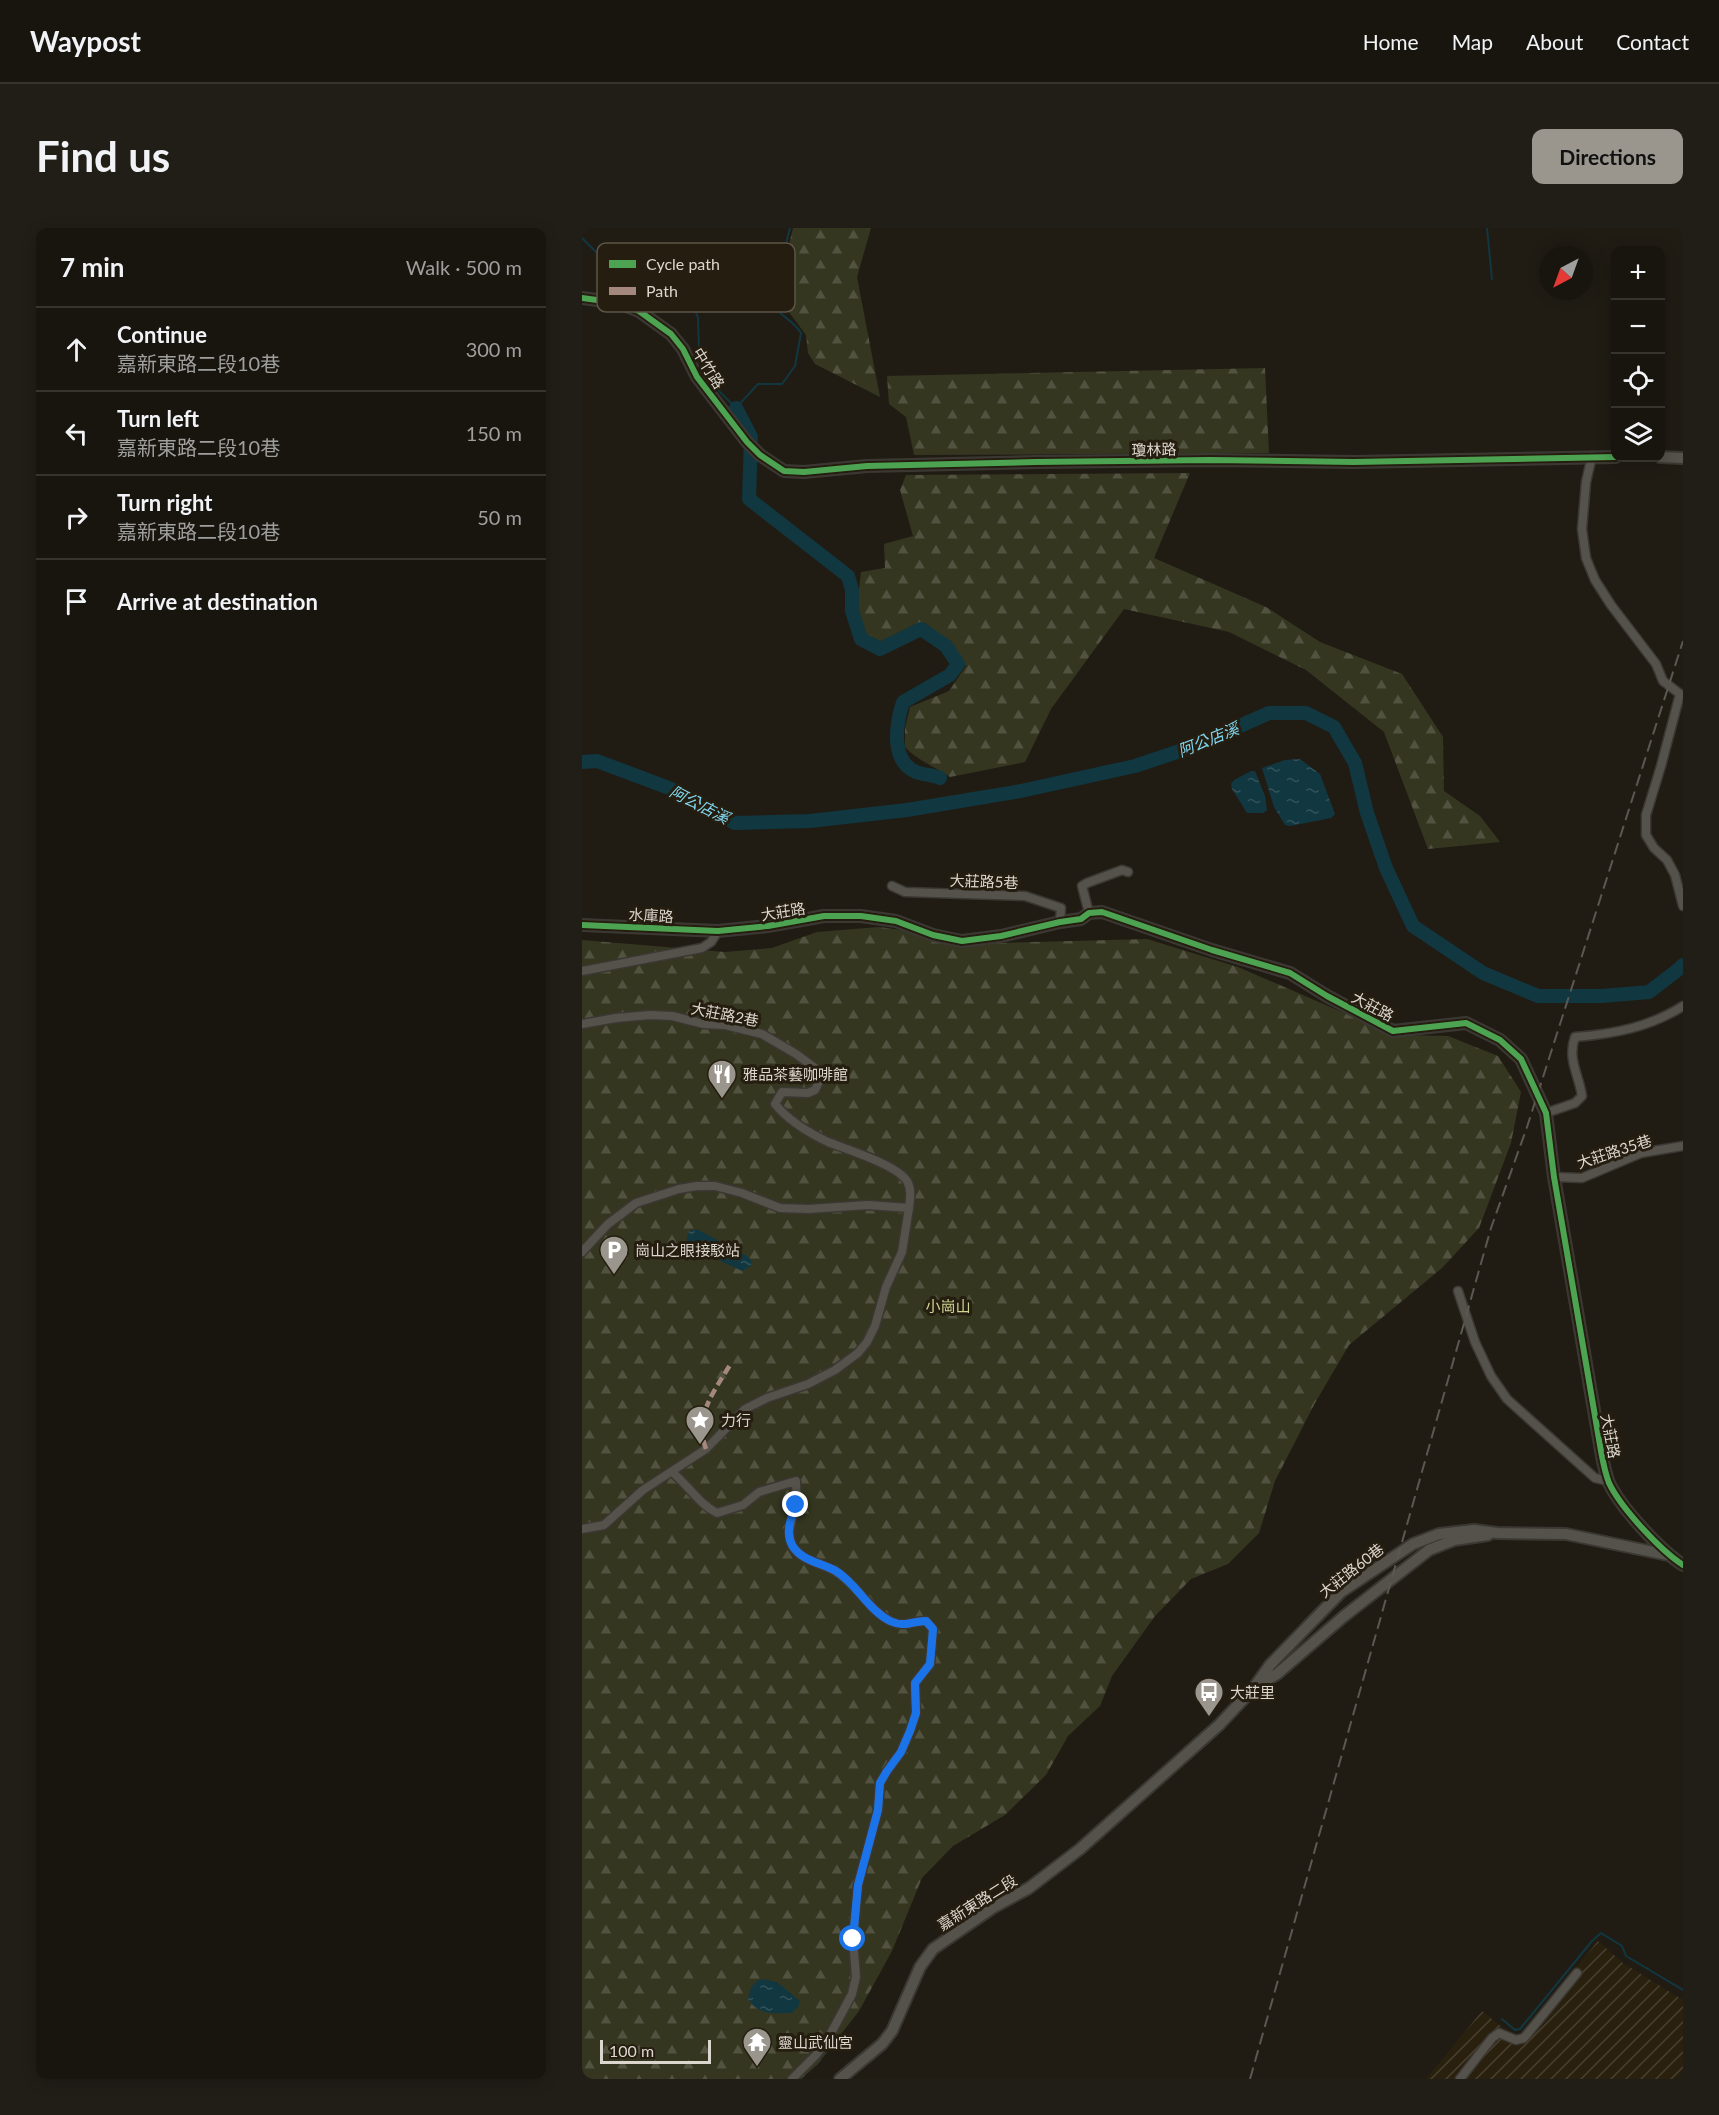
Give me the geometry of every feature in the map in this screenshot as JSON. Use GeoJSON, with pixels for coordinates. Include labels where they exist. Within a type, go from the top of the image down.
{"type":"FeatureCollection","features":[{"type":"Feature","properties":{"kind":"street","name":"中竹路"},"geometry":{"type":"LineString","coordinates":[[582,298],[597,300]]}},
{"type":"Feature","properties":{"kind":"street","name":"中竹路"},"geometry":{"type":"LineString","coordinates":[[640,312],[663,328],[683,349],[697,377],[721,408]]}},
{"type":"Feature","properties":{"kind":"street","name":"瓊林路"},"geometry":{"type":"LineString","coordinates":[[721,408],[747,442],[760,455],[784,471],[804,472],[867,466],[1035,462],[1210,460],[1354,462],[1611,457]]}},
{"type":"Feature","properties":{"kind":"street"},"geometry":{"type":"LineString","coordinates":[[1592,456],[1583,505],[1582,529],[1586,558],[1595,580],[1611,605],[1656,664],[1664,681],[1680,694],[1646,815],[1646,835],[1654,848],[1667,860],[1675,875],[1683,906]]}},
{"type":"Feature","properties":{"kind":"street"},"geometry":{"type":"LineString","coordinates":[[1665,457],[1683,458]]}},
{"type":"Feature","properties":{"kind":"street"},"geometry":{"type":"LineString","coordinates":[[1089,913],[1082,886],[1122,870],[1128,872]]}},
{"type":"Feature","properties":{"kind":"street","name":"大莊路5巷"},"geometry":{"type":"LineString","coordinates":[[892,886],[905,892],[1025,896],[1061,908],[1060,922]]}},
{"type":"Feature","properties":{"kind":"street","name":"大莊路"},"geometry":{"type":"LineString","coordinates":[[718,931],[768,926],[824,916],[861,915],[888,919],[962,941],[1000,936],[1081,919],[1089,913],[1102,912],[1212,950],[1290,973],[1327,996],[1393,1031],[1466,1023],[1500,1040],[1521,1059],[1546,1113],[1554,1177],[1608,1481],[1618,1499],[1668,1555],[1683,1565]]}},
{"type":"Feature","properties":{"kind":"street","name":"水庫路"},"geometry":{"type":"LineString","coordinates":[[582,925],[718,931]]}},
{"type":"Feature","properties":{"kind":"street"},"geometry":{"type":"LineString","coordinates":[[582,971],[702,948],[711,942],[718,931]]}},
{"type":"Feature","properties":{"kind":"street"},"geometry":{"type":"LineString","coordinates":[[1546,1113],[1575,1103],[1582,1096],[1572,1063],[1572,1045],[1575,1037],[1606,1035],[1640,1026],[1683,1006]]}},
{"type":"Feature","properties":{"kind":"street","name":"大莊路2巷"},"geometry":{"type":"LineString","coordinates":[[582,1024],[616,1017],[650,1015],[725,1025],[762,1034],[819,1071],[819,1082],[815,1090],[808,1093],[782,1092],[776,1104],[780,1109],[826,1141],[896,1171],[906,1179],[910,1191],[902,1252],[886,1287],[875,1326],[858,1353],[835,1370],[808,1384],[767,1398],[745,1409],[706,1449],[643,1490],[604,1525],[582,1529]]}},
{"type":"Feature","properties":{"kind":"street","name":"大莊路35巷"},"geometry":{"type":"LineString","coordinates":[[1554,1177],[1582,1178],[1641,1154],[1683,1146]]}},
{"type":"Feature","properties":{"kind":"street"},"geometry":{"type":"LineString","coordinates":[[582,1252],[608,1224],[636,1203],[696,1186],[715,1185],[742,1193],[780,1209],[868,1205],[909,1209]]}},
{"type":"Feature","properties":{"kind":"street"},"geometry":{"type":"LineString","coordinates":[[1458,1291],[1475,1342],[1491,1376],[1507,1399],[1595,1478],[1608,1481]]}},
{"type":"Feature","properties":{"kind":"street"},"geometry":{"type":"LineString","coordinates":[[672,1472],[683,1480],[706,1508],[717,1513],[743,1505],[759,1492],[796,1481],[796,1505],[789,1532],[792,1546],[799,1553],[840,1574],[871,1607],[891,1621],[907,1626],[926,1621],[933,1629],[930,1664],[915,1683],[916,1713],[910,1731],[901,1752],[880,1783],[878,1810],[858,1885],[853,1939],[856,1977],[852,1994],[830,2035],[816,2055],[792,2079]]}},
{"type":"Feature","properties":{"kind":"street","name":"大莊路60巷"},"geometry":{"type":"LineString","coordinates":[[1080,1849],[1219,1725],[1252,1689],[1270,1665],[1341,1592],[1413,1544],[1439,1534],[1473,1530],[1497,1533],[1566,1534],[1668,1555]]}},
{"type":"Feature","properties":{"kind":"street","name":"大莊路60巷"},"geometry":{"type":"LineString","coordinates":[[1252,1689],[1277,1674],[1343,1617],[1429,1550],[1454,1540],[1497,1533]]}},
{"type":"Feature","properties":{"kind":"street","name":"嘉新東路二段"},"geometry":{"type":"LineString","coordinates":[[840,2079],[882,2044],[891,2031],[920,1966],[933,1948],[994,1907],[1029,1888],[1080,1849]]}},
{"type":"Feature","properties":{"kind":"street"},"geometry":{"type":"LineString","coordinates":[[1460,2079],[1492,2038],[1499,2033],[1516,2040],[1524,2038],[1577,1973]]}},
{"type":"Feature","properties":{"kind":"shaded area"},"geometry":{"type":"Polygon","coordinates":[[[1598,1941],[1623,1963],[1683,2000],[1683,2079],[1426,2079],[1482,2011],[1513,2036],[1520,2035],[1598,1941]]]}},
{"type":"Feature","properties":{"kind":"green space"},"geometry":{"type":"Polygon","coordinates":[[[793,228],[871,228],[857,277],[880,397],[815,364],[808,353],[806,335],[789,312],[795,312],[795,243],[789,243],[793,228]]]}},
{"type":"Feature","properties":{"kind":"green space"},"geometry":{"type":"Polygon","coordinates":[[[1265,368],[1269,453],[914,455],[906,417],[889,404],[887,376],[1265,368]]]}},
{"type":"Feature","properties":{"kind":"green space"},"geometry":{"type":"Polygon","coordinates":[[[1190,473],[1154,558],[1266,607],[1320,642],[1402,674],[1443,737],[1444,791],[1480,816],[1500,842],[1428,849],[1384,732],[1306,670],[1229,632],[1124,609],[1051,709],[1025,762],[950,777],[921,760],[905,747],[905,728],[910,707],[949,691],[966,666],[953,647],[925,623],[912,626],[882,642],[866,634],[857,606],[861,572],[885,568],[884,544],[913,536],[900,490],[906,475],[1190,473]]]}},
{"type":"Feature","properties":{"kind":"green space","name":"小崗山"},"geometry":{"type":"Polygon","coordinates":[[[879,927],[1000,943],[1147,939],[1238,967],[1395,1035],[1448,1036],[1498,1056],[1521,1092],[1511,1143],[1479,1228],[1442,1268],[1349,1345],[1315,1403],[1275,1481],[1259,1533],[1228,1564],[1191,1579],[1155,1616],[1112,1676],[1100,1706],[1068,1736],[1046,1775],[1005,1815],[953,1846],[922,1878],[892,1951],[859,2011],[817,2065],[801,2079],[582,2079],[582,940],[725,952],[772,948],[817,932],[879,927]]]}},
{"type":"Feature","properties":{"kind":"water"},"geometry":{"type":"Polygon","coordinates":[[[1300,759],[1320,774],[1335,814],[1331,818],[1290,826],[1285,825],[1274,807],[1262,768],[1285,760],[1300,759]]]}},
{"type":"Feature","properties":{"kind":"water"},"geometry":{"type":"Polygon","coordinates":[[[1255,771],[1265,796],[1267,810],[1263,813],[1247,813],[1232,789],[1231,784],[1234,780],[1255,771]]]}},
{"type":"Feature","properties":{"kind":"water"},"geometry":{"type":"Polygon","coordinates":[[[697,1229],[747,1256],[751,1260],[751,1266],[742,1271],[691,1247],[686,1242],[689,1231],[697,1229]]]}},
{"type":"Feature","properties":{"kind":"water"},"geometry":{"type":"Polygon","coordinates":[[[762,1979],[777,1982],[800,2001],[798,2007],[792,2013],[773,2013],[757,2008],[748,1999],[752,1986],[762,1979]]]}},
{"type":"Feature","properties":{"kind":"waterway"},"geometry":{"type":"LineString","coordinates":[[786,243],[790,228]]}},
{"type":"Feature","properties":{"kind":"waterway"},"geometry":{"type":"LineString","coordinates":[[1487,228],[1492,279]]}},
{"type":"Feature","properties":{"kind":"waterway"},"geometry":{"type":"LineString","coordinates":[[582,238],[597,253]]}},
{"type":"Feature","properties":{"kind":"waterway"},"geometry":{"type":"LineString","coordinates":[[696,312],[699,350],[711,383],[736,408],[758,384],[782,384],[795,366],[801,333],[780,312]]}},
{"type":"Feature","properties":{"kind":"waterway"},"geometry":{"type":"LineString","coordinates":[[736,408],[751,437],[749,499],[848,576],[852,590],[852,611],[861,639],[880,649],[921,629],[946,646],[958,664],[950,675],[903,702],[898,721],[897,741],[902,760],[916,772],[940,778]]}},
{"type":"Feature","properties":{"kind":"waterway","name":"阿公店溪"},"geometry":{"type":"LineString","coordinates":[[582,762],[597,761],[669,788],[735,823],[810,821],[907,810],[1021,791],[1135,766],[1195,746],[1269,713],[1306,713],[1334,727],[1355,763],[1367,813],[1386,868],[1413,926],[1483,973],[1538,996],[1602,996],[1649,992],[1683,965]]}},
{"type":"Feature","properties":{"kind":"waterway"},"geometry":{"type":"LineString","coordinates":[[1502,2019],[1515,2030],[1520,2029],[1601,1933],[1622,1946],[1626,1956],[1683,1990]]}},
{"type":"Feature","properties":{"kind":"railway"},"geometry":{"type":"LineString","coordinates":[[1250,2079],[1491,1228],[1527,1127],[1683,641]]}},
{"type":"Feature","properties":{"kind":"marked path"},"geometry":{"type":"LineString","coordinates":[[706,1449],[702,1426],[704,1415],[712,1395],[730,1365]]}},
{"type":"Feature","properties":{"kind":"cycle path"},"geometry":{"type":"LineString","coordinates":[[582,298],[597,300]]}},
{"type":"Feature","properties":{"kind":"cycle path"},"geometry":{"type":"LineString","coordinates":[[640,312],[671,334],[683,349],[697,377],[747,442],[760,455],[784,471],[804,472],[867,466],[1035,462],[1210,460],[1354,462],[1611,457]]}},
{"type":"Feature","properties":{"kind":"cycle path"},"geometry":{"type":"LineString","coordinates":[[582,925],[718,931],[768,926],[824,916],[861,916],[896,921],[933,935],[962,941],[1001,936],[1081,919],[1089,913],[1102,912],[1212,950],[1290,973],[1327,996],[1393,1031],[1466,1023],[1500,1040],[1521,1059],[1546,1113],[1554,1177],[1601,1451],[1609,1483],[1622,1504],[1642,1528],[1683,1565]]}},
{"type":"Feature","properties":{"kind":"place","name":"雅品茶藝咖啡館"},"geometry":{"type":"Point","coordinates":[722,1100]}},
{"type":"Feature","properties":{"kind":"place","name":"崗山之眼接駁站"},"geometry":{"type":"Point","coordinates":[614,1276]}},
{"type":"Feature","properties":{"kind":"place","name":"力行"},"geometry":{"type":"Point","coordinates":[700,1446]}},
{"type":"Feature","properties":{"kind":"place","name":"大莊里"},"geometry":{"type":"Point","coordinates":[1209,1718]}},
{"type":"Feature","properties":{"kind":"place","name":"靈山武仙宮"},"geometry":{"type":"Point","coordinates":[757,2068]}},
{"type":"Feature","properties":{"kind":"route"},"geometry":{"type":"LineString","coordinates":[[796,1505],[790,1520],[789,1532],[792,1546],[799,1553],[834,1570],[846,1579],[871,1607],[891,1621],[907,1626],[926,1621],[933,1629],[930,1664],[915,1683],[917,1704],[910,1731],[901,1752],[880,1783],[878,1810],[858,1885],[853,1939]]}}]}
